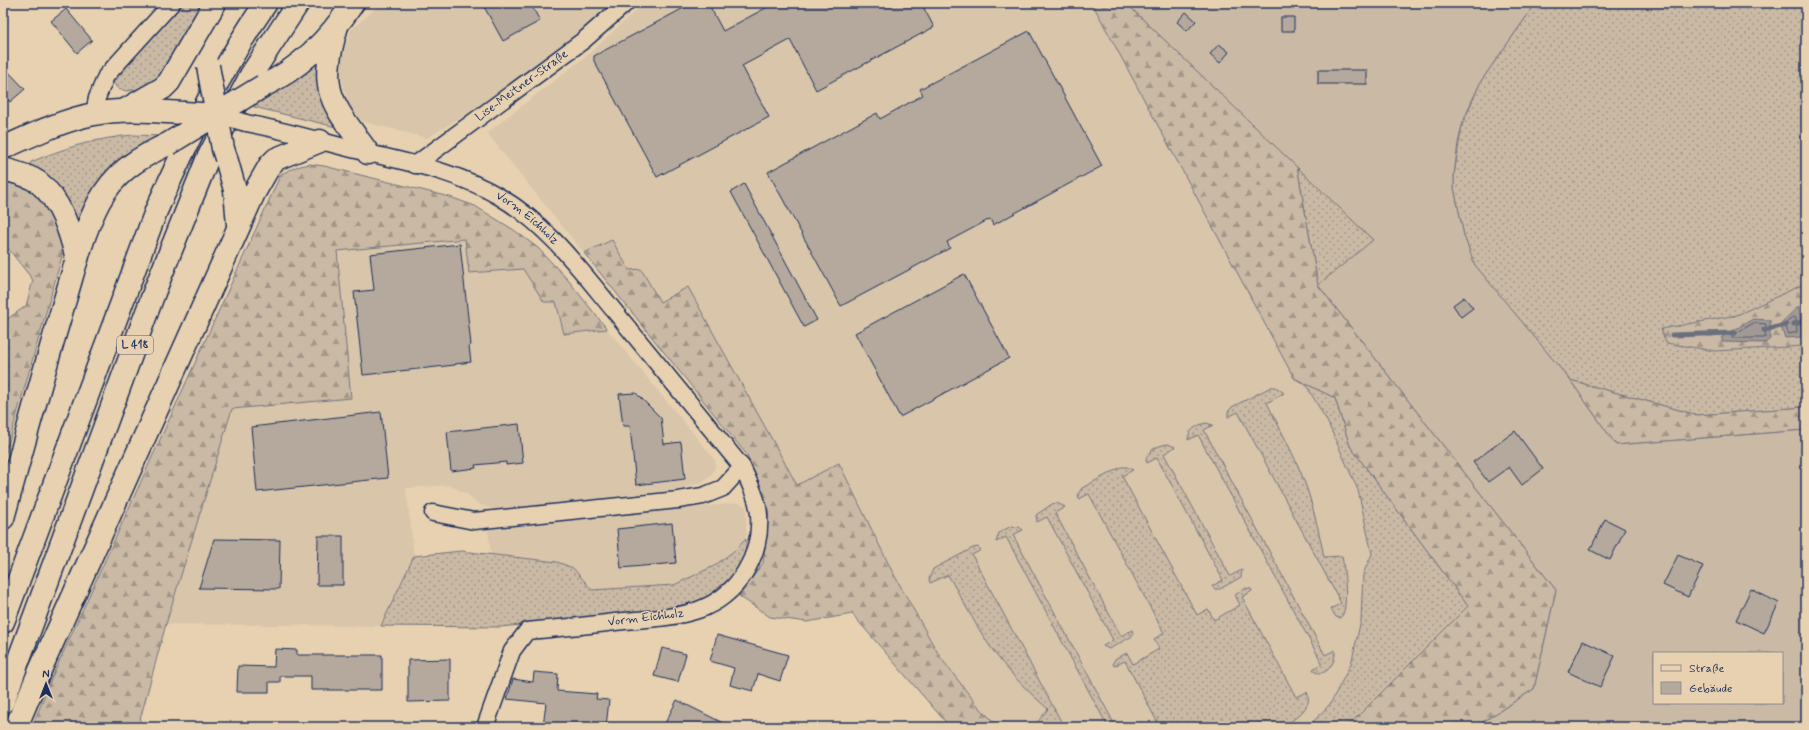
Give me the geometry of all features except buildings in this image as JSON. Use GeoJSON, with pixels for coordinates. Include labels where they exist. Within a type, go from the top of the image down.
{"type":"FeatureCollection","features":[{"type":"Feature","properties":{"kind":"main road"},"geometry":{"type":"LineString","coordinates":[[125,110],[163,88],[169,82],[215,3]]}},
{"type":"Feature","properties":{"kind":"main road","name":"L 418"},"geometry":{"type":"LineString","coordinates":[[3,622],[156,211],[184,149],[250,26],[266,3]]}},
{"type":"Feature","properties":{"kind":"main road","name":"L 418"},"geometry":{"type":"LineString","coordinates":[[3,702],[152,297],[207,160],[251,75],[298,3]]}},
{"type":"Feature","properties":{"kind":"main road"},"geometry":{"type":"LineString","coordinates":[[3,518],[78,259],[98,202],[117,176],[138,159],[168,144],[218,115],[288,72],[308,57],[337,26],[353,3]]}},
{"type":"Feature","properties":{"kind":"main road"},"geometry":{"type":"LineString","coordinates":[[204,24],[208,66],[218,115],[222,149],[235,190],[238,228]]}},
{"type":"Feature","properties":{"kind":"main road"},"geometry":{"type":"LineString","coordinates":[[337,26],[328,70],[329,91],[338,111],[368,153]]}},
{"type":"Feature","properties":{"kind":"main road"},"geometry":{"type":"LineString","coordinates":[[3,148],[32,135],[94,114],[125,110],[218,115]]}},
{"type":"Feature","properties":{"kind":"main road"},"geometry":{"type":"LineString","coordinates":[[16,727],[254,193],[270,165],[276,159],[320,141]]}},
{"type":"Feature","properties":{"kind":"main road"},"geometry":{"type":"LineString","coordinates":[[3,169],[26,176],[37,182],[50,194],[66,221],[78,259]]}},
{"type":"Feature","properties":{"kind":"street"},"geometry":{"type":"LineString","coordinates":[[94,114],[97,98],[106,76],[172,3]]}},
{"type":"Feature","properties":{"kind":"street","name":"Lise-Meitner-Straße"},"geometry":{"type":"LineString","coordinates":[[415,165],[584,40],[626,3]]}},
{"type":"Feature","properties":{"kind":"street","name":"Vorm Eichholz"},"geometry":{"type":"LineString","coordinates":[[218,115],[449,174],[473,182],[501,197],[542,228],[568,255],[742,467],[753,492],[759,514],[758,541],[749,567],[735,587],[718,601],[699,610],[673,617],[527,631],[512,651],[485,727]]}},
{"type":"Feature","properties":{"kind":"street"},"geometry":{"type":"LineString","coordinates":[[433,513],[474,521],[678,500],[703,496],[723,488],[742,467]]}},
{"type":"Feature","properties":{"kind":"shaded area"},"geometry":{"type":"Polygon","coordinates":[[[382,3],[615,3],[591,25],[497,95],[427,138],[362,121],[351,107],[344,89],[340,65],[351,30],[382,3]]]}},
{"type":"Feature","properties":{"kind":"shaded area"},"geometry":{"type":"Polygon","coordinates":[[[644,3],[1092,3],[1294,378],[1306,385],[1327,421],[1358,490],[1372,554],[1363,574],[1361,620],[1351,664],[1330,704],[1308,727],[999,727],[978,706],[940,657],[892,571],[840,464],[797,485],[688,287],[660,302],[642,269],[629,271],[612,240],[584,253],[487,133],[589,54],[644,3]]]}},
{"type":"Feature","properties":{"kind":"shaded area"},"geometry":{"type":"Polygon","coordinates":[[[465,239],[470,273],[523,269],[544,302],[556,302],[564,334],[607,329],[715,460],[715,467],[712,474],[703,482],[676,490],[495,509],[483,506],[474,501],[467,494],[449,485],[406,488],[414,556],[381,626],[166,624],[232,409],[351,397],[337,251],[465,239]]]}},
{"type":"Feature","properties":{"kind":"shaded area"},"geometry":{"type":"Polygon","coordinates":[[[738,503],[746,506],[746,539],[735,550],[714,566],[674,585],[592,590],[573,568],[557,562],[491,554],[488,529],[738,503]]]}},
{"type":"Feature","properties":{"kind":"green space"},"geometry":{"type":"Polygon","coordinates":[[[184,3],[203,3],[167,73],[144,88],[127,91],[118,89],[113,82],[115,73],[184,3]]]}},
{"type":"Feature","properties":{"kind":"green space"},"geometry":{"type":"Polygon","coordinates":[[[1092,3],[1126,3],[1297,166],[1318,285],[1556,590],[1534,689],[1475,727],[1347,727],[1468,606],[1350,446],[1335,398],[1294,378],[1092,3]]]}},
{"type":"Feature","properties":{"kind":"green space"},"geometry":{"type":"Polygon","coordinates":[[[1126,3],[1536,3],[1481,81],[1462,125],[1458,143],[1454,188],[1464,236],[1475,265],[1570,380],[1616,445],[1806,430],[1806,727],[1475,727],[1534,689],[1556,590],[1318,285],[1373,240],[1126,3]]]}},
{"type":"Feature","properties":{"kind":"green space"},"geometry":{"type":"Polygon","coordinates":[[[1536,3],[1806,3],[1806,407],[1697,415],[1570,380],[1475,266],[1464,236],[1454,188],[1454,175],[1462,125],[1481,81],[1536,3]]]}},
{"type":"Feature","properties":{"kind":"green space"},"geometry":{"type":"Polygon","coordinates":[[[321,56],[340,128],[254,107],[258,97],[321,56]]]}},
{"type":"Feature","properties":{"kind":"green space"},"geometry":{"type":"Polygon","coordinates":[[[133,135],[163,136],[142,144],[127,154],[80,227],[29,166],[31,162],[68,148],[94,141],[133,135]]]}},
{"type":"Feature","properties":{"kind":"green space"},"geometry":{"type":"Polygon","coordinates":[[[310,164],[324,166],[450,197],[475,206],[514,230],[538,248],[568,280],[607,329],[564,334],[556,302],[544,302],[523,269],[469,273],[465,239],[337,251],[351,398],[232,409],[166,624],[138,727],[32,727],[52,677],[281,174],[296,167],[310,164]]]}},
{"type":"Feature","properties":{"kind":"green space"},"geometry":{"type":"Polygon","coordinates":[[[1297,166],[1374,241],[1318,285],[1297,166]]]}},
{"type":"Feature","properties":{"kind":"green space"},"geometry":{"type":"Polygon","coordinates":[[[3,179],[36,187],[64,238],[61,260],[3,463],[3,322],[26,306],[33,280],[3,242],[3,179]]]}},
{"type":"Feature","properties":{"kind":"green space"},"geometry":{"type":"Polygon","coordinates":[[[612,240],[629,270],[641,269],[660,302],[688,287],[797,485],[839,463],[892,571],[940,657],[978,706],[999,727],[950,727],[852,614],[807,622],[770,617],[739,596],[763,563],[769,509],[747,455],[584,253],[612,240]]]}},
{"type":"Feature","properties":{"kind":"green space"},"geometry":{"type":"Polygon","coordinates":[[[1806,283],[1806,346],[1715,351],[1666,343],[1661,329],[1737,315],[1806,283]]]}},
{"type":"Feature","properties":{"kind":"green space"},"geometry":{"type":"Polygon","coordinates":[[[1294,378],[1335,398],[1350,446],[1468,606],[1347,727],[1308,727],[1330,704],[1351,664],[1361,620],[1363,574],[1372,554],[1358,490],[1327,421],[1306,385],[1294,378]]]}},
{"type":"Feature","properties":{"kind":"green space"},"geometry":{"type":"Polygon","coordinates":[[[1570,380],[1697,415],[1806,407],[1806,430],[1616,445],[1570,380]]]}},
{"type":"Feature","properties":{"kind":"green space"},"geometry":{"type":"Polygon","coordinates":[[[1271,387],[1276,387],[1284,393],[1267,403],[1290,448],[1305,483],[1324,557],[1342,556],[1346,598],[1343,614],[1340,618],[1336,617],[1331,609],[1341,603],[1238,412],[1228,417],[1228,412],[1232,407],[1271,387]]]}},
{"type":"Feature","properties":{"kind":"green space"},"geometry":{"type":"Polygon","coordinates":[[[1206,423],[1213,425],[1204,430],[1325,655],[1335,650],[1333,663],[1324,672],[1315,672],[1313,669],[1322,663],[1198,435],[1188,440],[1188,436],[1194,428],[1206,423]]]}},
{"type":"Feature","properties":{"kind":"green space"},"geometry":{"type":"Polygon","coordinates":[[[1168,444],[1175,447],[1164,454],[1230,576],[1242,570],[1241,577],[1220,589],[1215,589],[1212,586],[1223,580],[1157,458],[1147,463],[1147,456],[1151,451],[1168,444]]]}},
{"type":"Feature","properties":{"kind":"green space"},"geometry":{"type":"Polygon","coordinates":[[[1121,467],[1127,467],[1133,470],[1122,476],[1197,615],[1208,609],[1214,620],[1240,605],[1235,595],[1246,588],[1251,589],[1252,591],[1242,597],[1296,697],[1307,692],[1308,703],[1306,707],[1298,716],[1284,727],[1160,727],[1125,661],[1114,666],[1113,663],[1115,659],[1127,653],[1133,664],[1159,649],[1154,639],[1164,633],[1089,494],[1079,499],[1078,494],[1082,488],[1121,467]]]}},
{"type":"Feature","properties":{"kind":"green space"},"geometry":{"type":"Polygon","coordinates":[[[1057,503],[1065,507],[1055,513],[1121,636],[1132,630],[1133,634],[1131,637],[1109,649],[1103,646],[1113,640],[1047,517],[1037,522],[1036,515],[1052,504],[1057,503]]]}},
{"type":"Feature","properties":{"kind":"green space"},"geometry":{"type":"Polygon","coordinates":[[[1011,526],[1019,527],[1023,530],[1013,535],[1116,727],[1108,727],[1006,537],[996,542],[999,533],[1011,526]]]}},
{"type":"Feature","properties":{"kind":"green space"},"geometry":{"type":"Polygon","coordinates":[[[746,539],[746,549],[742,563],[729,579],[704,599],[675,608],[634,614],[500,627],[381,626],[414,556],[461,551],[557,562],[573,568],[592,590],[674,585],[714,566],[735,550],[746,539]]]}},
{"type":"Feature","properties":{"kind":"green space"},"geometry":{"type":"Polygon","coordinates":[[[978,547],[981,550],[972,555],[1064,727],[1040,727],[1036,724],[1048,709],[1021,684],[997,656],[977,627],[948,575],[930,583],[929,579],[933,569],[973,548],[978,547]]]}},
{"type":"Feature","properties":{"kind":"water"},"geometry":{"type":"Polygon","coordinates":[[[1799,306],[1802,337],[1785,338],[1780,324],[1799,306]]]}},
{"type":"Feature","properties":{"kind":"water"},"geometry":{"type":"Polygon","coordinates":[[[1753,319],[1770,320],[1770,339],[1765,343],[1722,342],[1722,337],[1753,319]]]}},
{"type":"Feature","properties":{"kind":"waterway"},"geometry":{"type":"LineString","coordinates":[[1794,324],[1806,321]]}},
{"type":"Feature","properties":{"kind":"waterway"},"geometry":{"type":"LineString","coordinates":[[1764,330],[1786,325]]}},
{"type":"Feature","properties":{"kind":"waterway"},"geometry":{"type":"LineString","coordinates":[[1672,335],[1735,333]]}}]}
